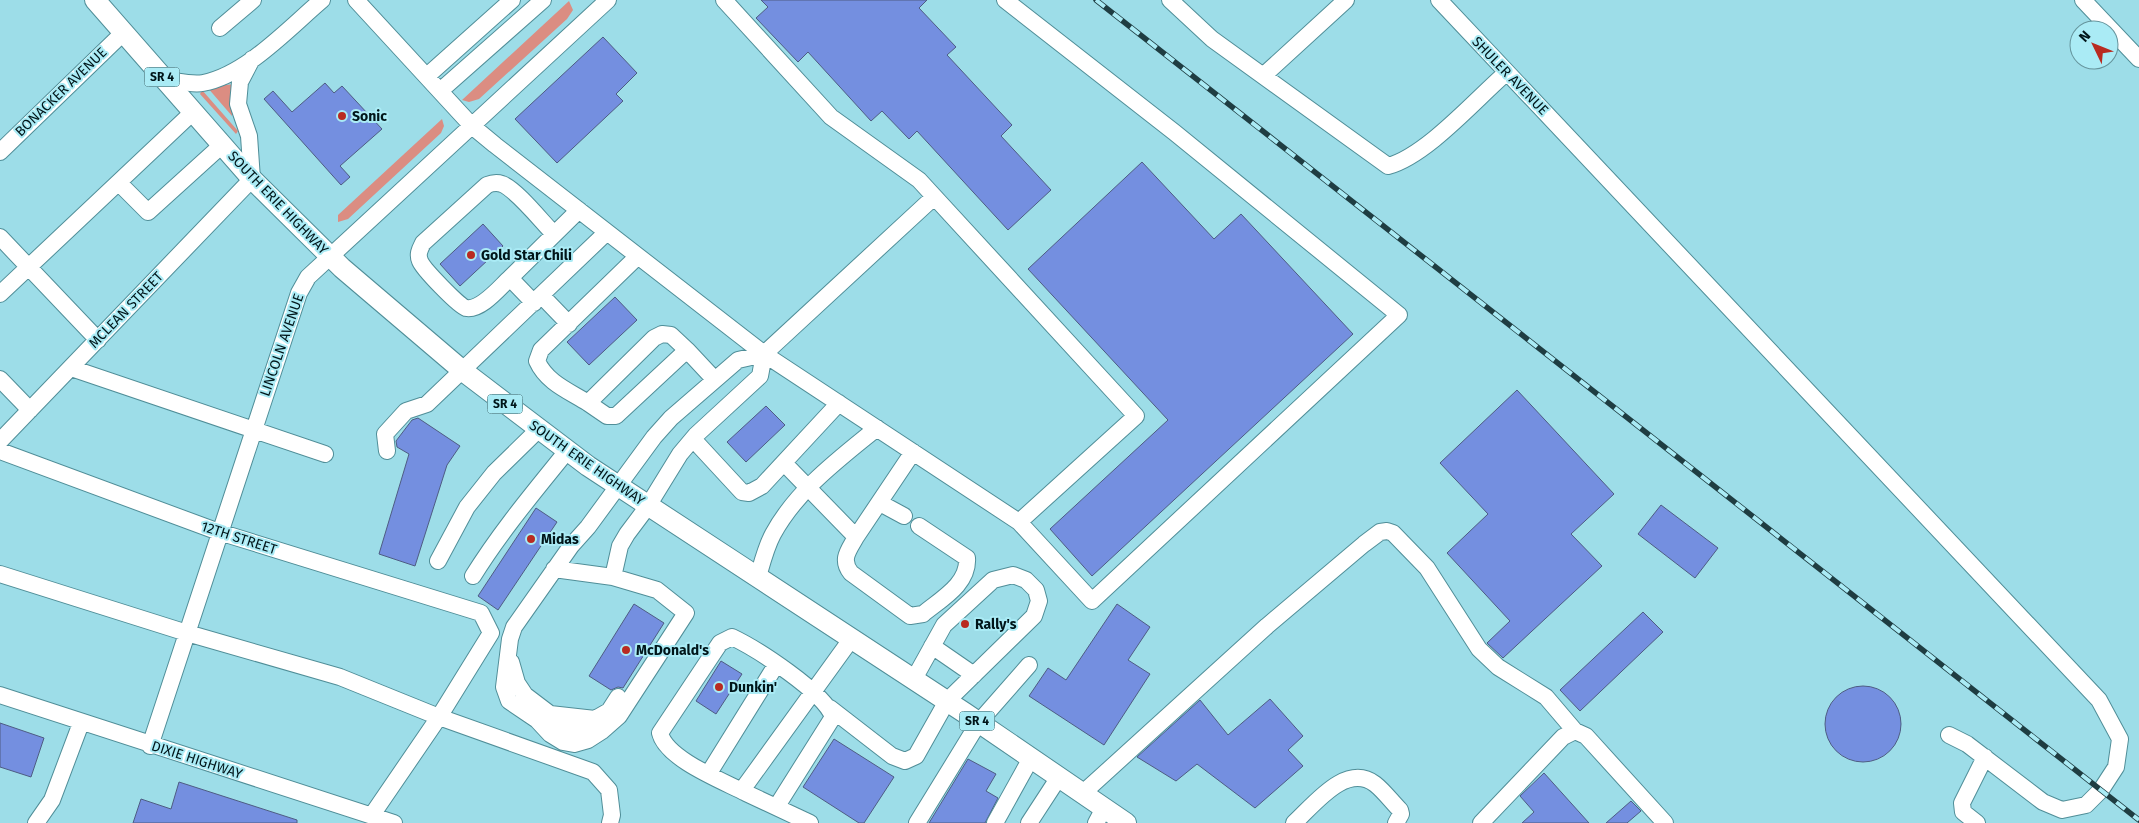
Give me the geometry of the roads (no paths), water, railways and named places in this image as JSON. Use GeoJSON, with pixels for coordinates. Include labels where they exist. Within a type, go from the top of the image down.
{"type":"FeatureCollection","features":[{"type":"Feature","properties":{"kind":"main road","name":"SOUTH ERIE HIGHWAY"},"geometry":{"type":"LineString","coordinates":[[95,0],[115,17],[164,80],[252,179],[330,257],[463,371],[567,451],[648,506],[948,701],[1083,794],[1100,816],[1126,823]]}},
{"type":"Feature","properties":{"kind":"street"},"geometry":{"type":"LineString","coordinates":[[220,28],[253,0]]}},
{"type":"Feature","properties":{"kind":"street"},"geometry":{"type":"LineString","coordinates":[[164,80],[201,84],[227,75],[252,59],[322,0]]}},
{"type":"Feature","properties":{"kind":"street"},"geometry":{"type":"LineString","coordinates":[[356,0],[472,126],[764,354],[1020,522],[1092,601],[1399,315],[1182,138],[1005,0]]}},
{"type":"Feature","properties":{"kind":"street"},"geometry":{"type":"LineString","coordinates":[[427,76],[512,0]]}},
{"type":"Feature","properties":{"kind":"street"},"geometry":{"type":"LineString","coordinates":[[440,91],[542,0]]}},
{"type":"Feature","properties":{"kind":"street"},"geometry":{"type":"LineString","coordinates":[[724,0],[831,117],[919,180],[1136,416],[1020,522]]}},
{"type":"Feature","properties":{"kind":"street"},"geometry":{"type":"LineString","coordinates":[[1170,0],[1212,39],[1388,166],[1402,162],[1422,149],[1506,73]]}},
{"type":"Feature","properties":{"kind":"street"},"geometry":{"type":"LineString","coordinates":[[1264,76],[1346,0]]}},
{"type":"Feature","properties":{"kind":"street","name":"SHULER AVENUE"},"geometry":{"type":"LineString","coordinates":[[1439,0],[2100,700],[2120,739],[2116,767],[2101,790],[2086,805],[2062,810],[2043,802],[1967,744],[1949,735]]}},
{"type":"Feature","properties":{"kind":"street"},"geometry":{"type":"LineString","coordinates":[[2083,0],[2139,59]]}},
{"type":"Feature","properties":{"kind":"street","name":"LINCOLN AVENUE"},"geometry":{"type":"LineString","coordinates":[[150,746],[299,293],[308,277],[472,126],[599,3]]}},
{"type":"Feature","properties":{"kind":"street","name":"BONACKER AVENUE"},"geometry":{"type":"LineString","coordinates":[[0,152],[115,17]]}},
{"type":"Feature","properties":{"kind":"street"},"geometry":{"type":"LineString","coordinates":[[252,59],[240,82],[238,104],[249,136],[252,179]]}},
{"type":"Feature","properties":{"kind":"street"},"geometry":{"type":"LineString","coordinates":[[0,294],[193,112]]}},
{"type":"Feature","properties":{"kind":"street"},"geometry":{"type":"LineString","coordinates":[[119,183],[148,212],[222,145]]}},
{"type":"Feature","properties":{"kind":"street","name":"MCLEAN STREET"},"geometry":{"type":"LineString","coordinates":[[0,442],[252,179]]}},
{"type":"Feature","properties":{"kind":"street"},"geometry":{"type":"LineString","coordinates":[[554,234],[511,190],[502,184],[494,183],[487,185],[423,243],[419,252],[420,262],[458,303],[466,308],[476,307],[510,278],[554,234],[578,210]]}},
{"type":"Feature","properties":{"kind":"street"},"geometry":{"type":"LineString","coordinates":[[554,569],[613,577],[657,590],[686,613],[619,716],[588,740],[574,744],[563,742],[550,734],[537,720],[509,701],[504,687],[510,639],[514,627],[554,569],[570,546],[588,527],[665,424],[738,360],[764,354],[934,197]]}},
{"type":"Feature","properties":{"kind":"street"},"geometry":{"type":"LineString","coordinates":[[387,451],[385,434],[406,411],[427,404],[607,232]]}},
{"type":"Feature","properties":{"kind":"street"},"geometry":{"type":"LineString","coordinates":[[0,237],[98,340]]}},
{"type":"Feature","properties":{"kind":"street"},"geometry":{"type":"LineString","coordinates":[[638,256],[541,350],[537,361],[542,372],[553,382],[588,402],[607,416],[616,416],[687,350]]}},
{"type":"Feature","properties":{"kind":"street"},"geometry":{"type":"LineString","coordinates":[[510,278],[569,324]]}},
{"type":"Feature","properties":{"kind":"street"},"geometry":{"type":"LineString","coordinates":[[588,402],[654,338],[662,334],[670,335],[715,380]]}},
{"type":"Feature","properties":{"kind":"street"},"geometry":{"type":"LineString","coordinates":[[613,577],[620,546],[648,506],[680,454],[693,439],[760,376],[764,354]]}},
{"type":"Feature","properties":{"kind":"street"},"geometry":{"type":"LineString","coordinates":[[71,368],[325,454]]}},
{"type":"Feature","properties":{"kind":"street"},"geometry":{"type":"LineString","coordinates":[[0,379],[30,410]]}},
{"type":"Feature","properties":{"kind":"street"},"geometry":{"type":"LineString","coordinates":[[693,439],[742,492],[749,493],[762,486],[839,403]]}},
{"type":"Feature","properties":{"kind":"street"},"geometry":{"type":"LineString","coordinates":[[758,577],[772,535],[788,511],[808,487],[877,428]]}},
{"type":"Feature","properties":{"kind":"street"},"geometry":{"type":"LineString","coordinates":[[438,561],[467,506],[494,473],[539,430]]}},
{"type":"Feature","properties":{"kind":"street","name":"12TH STREET"},"geometry":{"type":"LineString","coordinates":[[0,451],[219,532],[481,613],[491,633],[439,717]]}},
{"type":"Feature","properties":{"kind":"street"},"geometry":{"type":"LineString","coordinates":[[473,576],[499,536],[567,451]]}},
{"type":"Feature","properties":{"kind":"street"},"geometry":{"type":"LineString","coordinates":[[912,452],[845,557],[846,566],[851,573],[910,616],[923,614],[962,581],[968,569],[967,558],[919,526]]}},
{"type":"Feature","properties":{"kind":"street"},"geometry":{"type":"LineString","coordinates":[[784,463],[856,537]]}},
{"type":"Feature","properties":{"kind":"street"},"geometry":{"type":"LineString","coordinates":[[880,502],[904,516]]}},
{"type":"Feature","properties":{"kind":"street"},"geometry":{"type":"LineString","coordinates":[[1083,794],[1266,626],[1364,544],[1380,532],[1387,531],[1393,533],[1427,568],[1479,649],[1498,667],[1546,697],[1575,731],[1586,736],[1665,823]]}},
{"type":"Feature","properties":{"kind":"street"},"geometry":{"type":"LineString","coordinates":[[0,574],[187,633],[340,677],[439,717],[593,772],[609,790],[612,815],[610,823]]}},
{"type":"Feature","properties":{"kind":"street"},"geometry":{"type":"LineString","coordinates":[[810,823],[746,793],[681,758],[662,742],[660,733],[720,643],[732,638],[747,644],[813,691],[830,708],[892,756],[905,762],[916,756],[948,701],[1034,616],[1039,601],[1036,590],[1026,580],[1013,575],[994,580],[944,625],[914,679]]}},
{"type":"Feature","properties":{"kind":"street"},"geometry":{"type":"LineString","coordinates":[[509,655],[517,684],[526,695],[550,714],[595,719],[609,711],[679,608]]}},
{"type":"Feature","properties":{"kind":"street"},"geometry":{"type":"LineString","coordinates":[[746,793],[745,786],[852,638]]}},
{"type":"Feature","properties":{"kind":"street"},"geometry":{"type":"LineString","coordinates":[[932,646],[974,675]]}},
{"type":"Feature","properties":{"kind":"street"},"geometry":{"type":"LineString","coordinates":[[709,773],[776,665]]}},
{"type":"Feature","properties":{"kind":"street"},"geometry":{"type":"LineString","coordinates":[[917,823],[979,722],[1030,665]]}},
{"type":"Feature","properties":{"kind":"street","name":"DIXIE HIGHWAY"},"geometry":{"type":"LineString","coordinates":[[0,695],[150,746],[394,823]]}},
{"type":"Feature","properties":{"kind":"street"},"geometry":{"type":"LineString","coordinates":[[777,806],[833,717],[830,708]]}},
{"type":"Feature","properties":{"kind":"street"},"geometry":{"type":"LineString","coordinates":[[372,815],[439,717]]}},
{"type":"Feature","properties":{"kind":"street"},"geometry":{"type":"LineString","coordinates":[[36,823],[52,800],[77,738],[81,722]]}},
{"type":"Feature","properties":{"kind":"street"},"geometry":{"type":"LineString","coordinates":[[1481,823],[1563,737],[1575,731]]}},
{"type":"Feature","properties":{"kind":"street"},"geometry":{"type":"LineString","coordinates":[[1977,823],[1963,812],[1962,803],[1985,757]]}},
{"type":"Feature","properties":{"kind":"street"},"geometry":{"type":"LineString","coordinates":[[995,823],[1031,758]]}},
{"type":"Feature","properties":{"kind":"street"},"geometry":{"type":"LineString","coordinates":[[1029,823],[1058,777]]}},
{"type":"Feature","properties":{"kind":"street"},"geometry":{"type":"LineString","coordinates":[[1294,823],[1340,781],[1351,778],[1364,779],[1374,784],[1400,810],[1396,823]]}},
{"type":"Feature","properties":{"kind":"railway"},"geometry":{"type":"LineString","coordinates":[[1096,0],[2139,820]]}},
{"type":"Feature","properties":{"kind":"place","name":"Sonic"},"geometry":{"type":"Point","coordinates":[342,116]}},
{"type":"Feature","properties":{"kind":"place","name":"Gold Star Chili"},"geometry":{"type":"Point","coordinates":[471,255]}},
{"type":"Feature","properties":{"kind":"place","name":"Midas"},"geometry":{"type":"Point","coordinates":[531,539]}},
{"type":"Feature","properties":{"kind":"place","name":"Rally's"},"geometry":{"type":"Point","coordinates":[965,624]}},
{"type":"Feature","properties":{"kind":"place","name":"McDonald's"},"geometry":{"type":"Point","coordinates":[626,650]}},
{"type":"Feature","properties":{"kind":"place","name":"Dunkin'"},"geometry":{"type":"Point","coordinates":[719,687]}}]}
